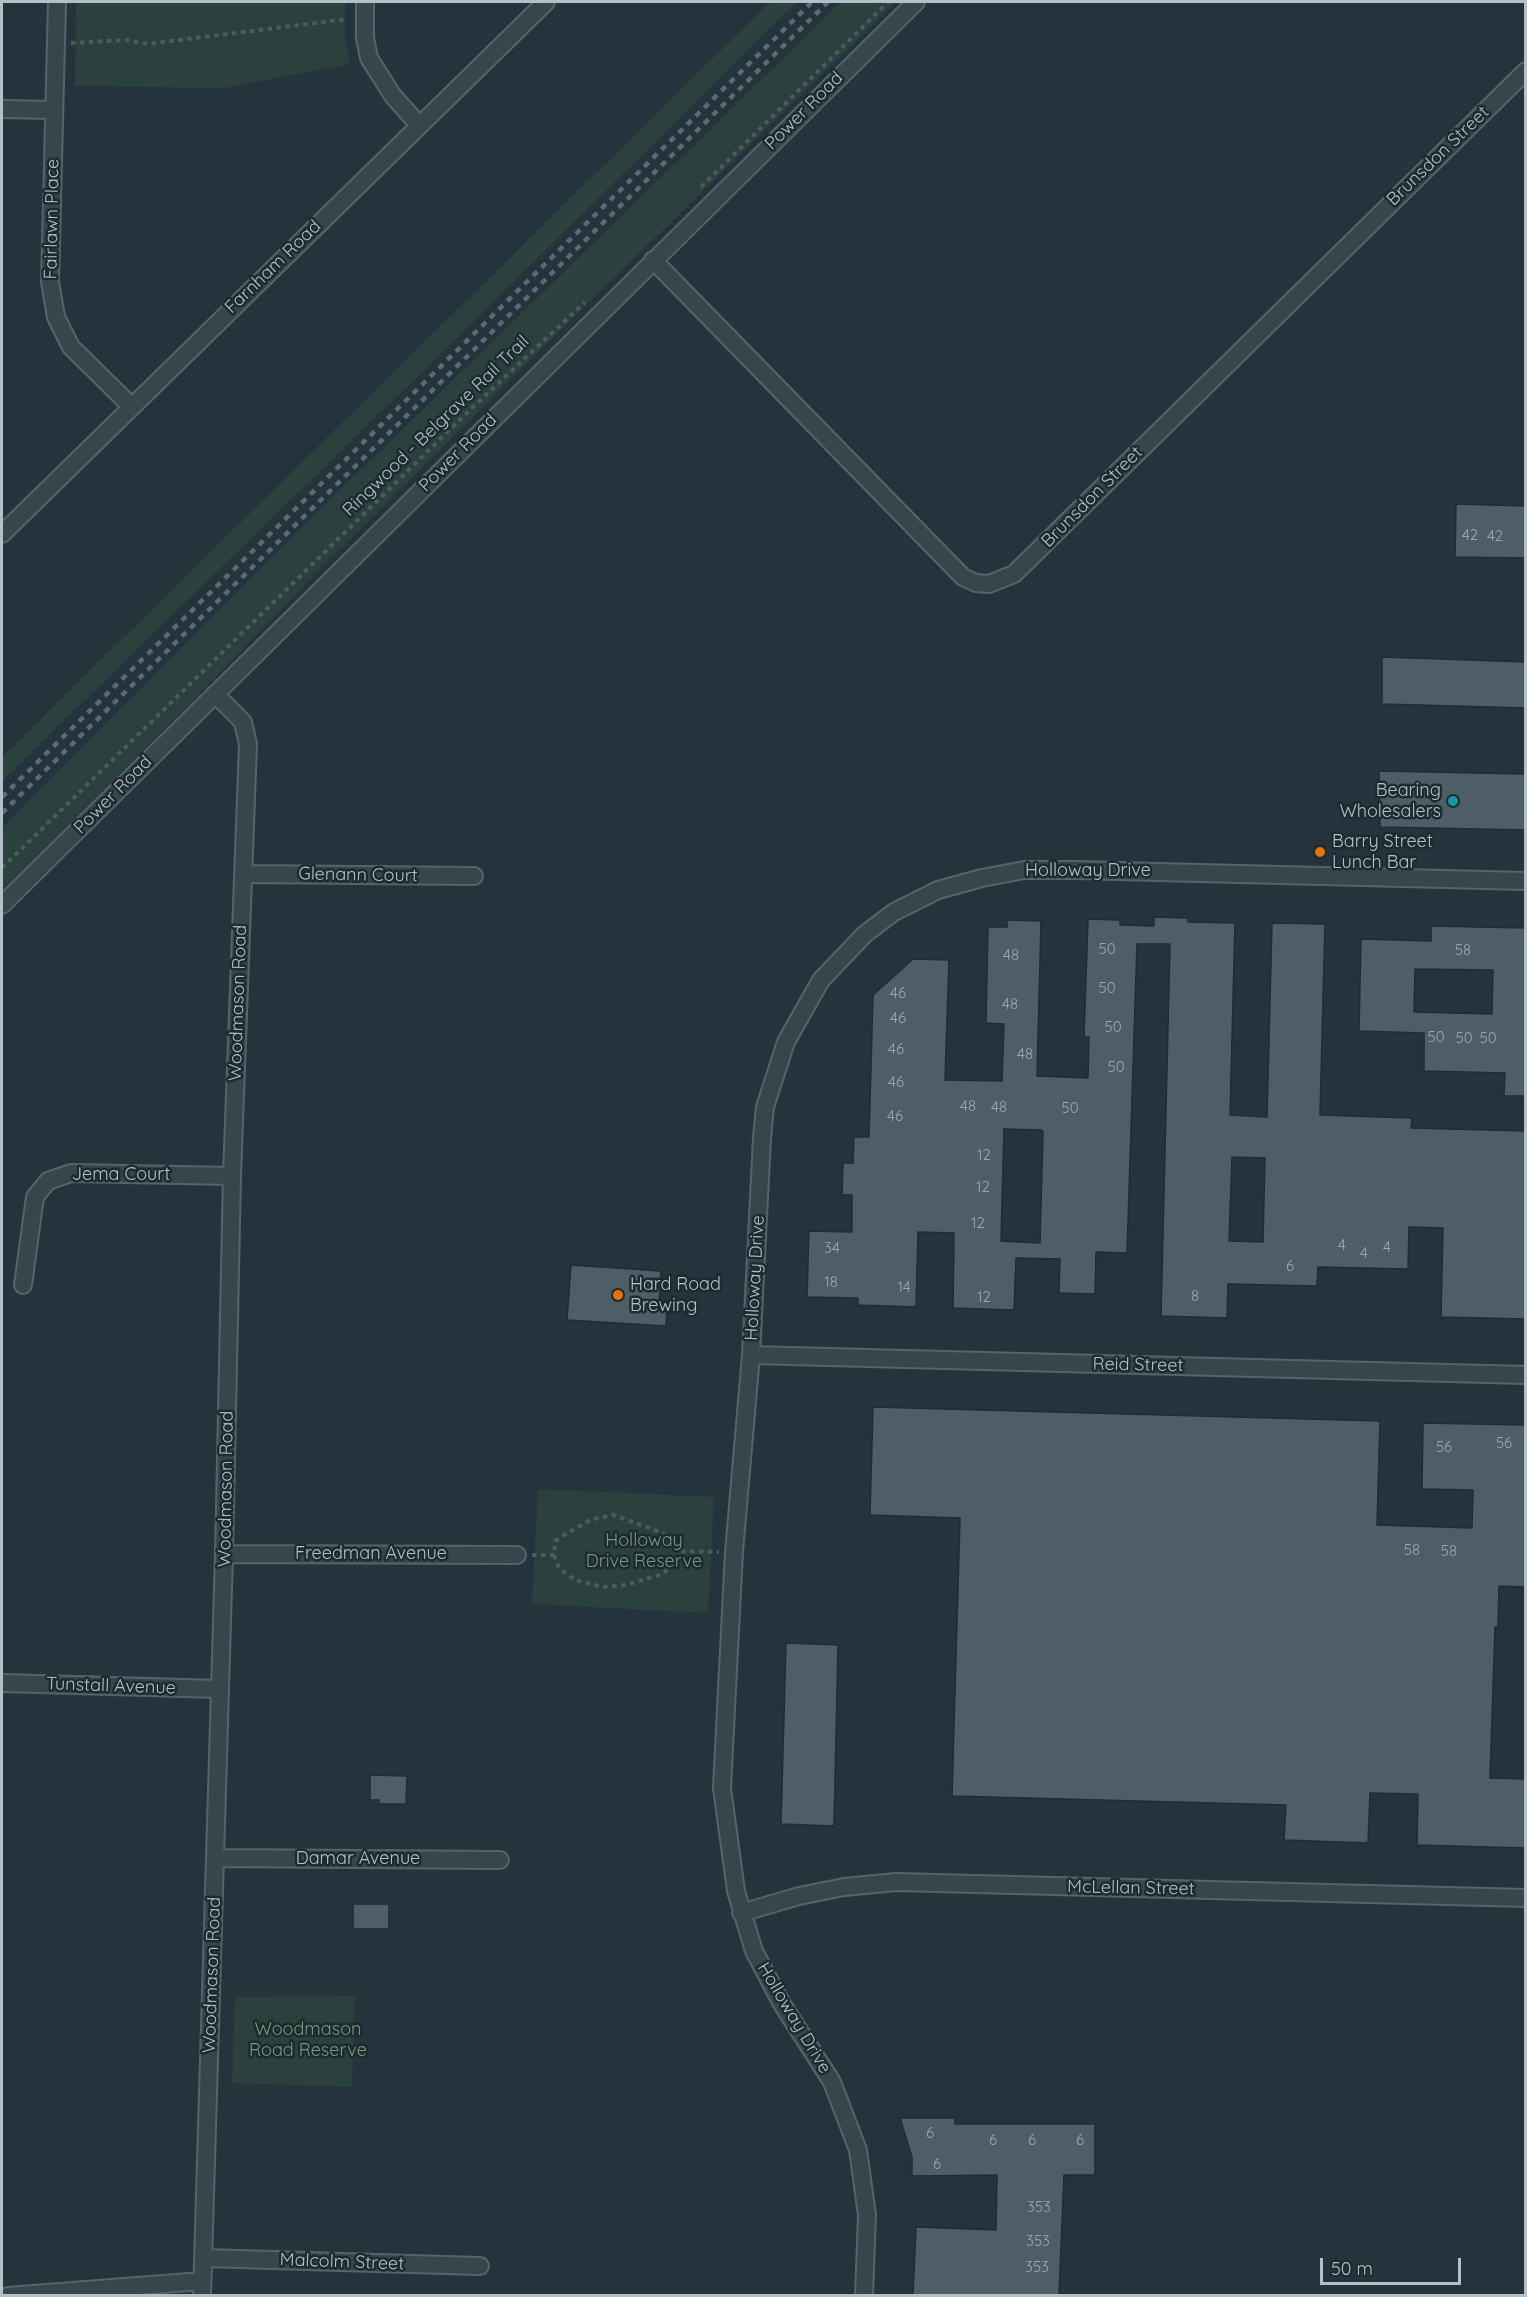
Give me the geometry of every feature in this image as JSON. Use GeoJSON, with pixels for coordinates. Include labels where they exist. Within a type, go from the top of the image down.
{"type":"FeatureCollection","features":[{"type":"Feature","properties":{"kind":"street","name":"Fairlawn Place"},"geometry":{"type":"LineString","coordinates":[[57,2],[50,282],[56,317],[71,347],[131,406]]}},
{"type":"Feature","properties":{"kind":"street"},"geometry":{"type":"LineString","coordinates":[[365,2],[365,38],[369,58],[393,96],[419,125]]}},
{"type":"Feature","properties":{"kind":"street","name":"Farnham Road"},"geometry":{"type":"LineString","coordinates":[[2,534],[546,2]]}},
{"type":"Feature","properties":{"kind":"street","name":"Power Road"},"geometry":{"type":"LineString","coordinates":[[2,905],[915,2]]}},
{"type":"Feature","properties":{"kind":"street","name":"Brunsdon Street"},"geometry":{"type":"LineString","coordinates":[[653,260],[963,577],[976,583],[989,584],[1014,574],[1526,71]]}},
{"type":"Feature","properties":{"kind":"street"},"geometry":{"type":"LineString","coordinates":[[2,109],[54,110]]}},
{"type":"Feature","properties":{"kind":"street","name":"Woodmason Road"},"geometry":{"type":"LineString","coordinates":[[202,2288],[225,1554],[232,1176],[248,744],[243,722],[215,694]]}},
{"type":"Feature","properties":{"kind":"street","name":"Holloway Drive"},"geometry":{"type":"LineString","coordinates":[[864,2295],[867,2215],[858,2150],[832,2082],[754,1951],[741,1913],[730,1859],[722,1788],[734,1552],[751,1355],[762,1138],[765,1107],[773,1075],[796,1021],[821,980],[865,934],[894,912],[938,890],[1024,870],[1526,881]]}},
{"type":"Feature","properties":{"kind":"street","name":"Glenann Court"},"geometry":{"type":"LineString","coordinates":[[243,874],[474,876]]}},
{"type":"Feature","properties":{"kind":"street","name":"Jema Court"},"geometry":{"type":"LineString","coordinates":[[23,1285],[35,1197],[48,1181],[71,1173],[232,1176]]}},
{"type":"Feature","properties":{"kind":"street","name":"Reid Street"},"geometry":{"type":"LineString","coordinates":[[751,1355],[1526,1375]]}},
{"type":"Feature","properties":{"kind":"street","name":"Freedman Avenue"},"geometry":{"type":"LineString","coordinates":[[225,1554],[517,1555]]}},
{"type":"Feature","properties":{"kind":"street","name":"Tunstall Avenue"},"geometry":{"type":"LineString","coordinates":[[2,1683],[220,1689]]}},
{"type":"Feature","properties":{"kind":"street","name":"Damar Avenue"},"geometry":{"type":"LineString","coordinates":[[216,1858],[500,1860]]}},
{"type":"Feature","properties":{"kind":"street","name":"McLellan Street"},"geometry":{"type":"LineString","coordinates":[[741,1913],[799,1896],[844,1887],[896,1882],[1526,1898]]}},
{"type":"Feature","properties":{"kind":"street","name":"Malcolm Street"},"geometry":{"type":"LineString","coordinates":[[203,2258],[480,2266]]}},
{"type":"Feature","properties":{"kind":"street"},"geometry":{"type":"LineString","coordinates":[[8,2295],[202,2288]]}},
{"type":"Feature","properties":{"kind":"path"},"geometry":{"type":"LineString","coordinates":[[698,190],[888,2]]}},
{"type":"Feature","properties":{"kind":"path"},"geometry":{"type":"LineString","coordinates":[[72,43],[126,40],[148,44],[347,19]]}},
{"type":"Feature","properties":{"kind":"path","name":"Ringwood - Belgrave Rail Trail"},"geometry":{"type":"LineString","coordinates":[[2,868],[473,407],[589,298]]}},
{"type":"Feature","properties":{"kind":"path"},"geometry":{"type":"LineString","coordinates":[[678,1551],[674,1565],[662,1574],[626,1585],[603,1587],[575,1580],[559,1568],[554,1555],[555,1541],[590,1520],[613,1515],[663,1533],[678,1551],[734,1552]]}},
{"type":"Feature","properties":{"kind":"path"},"geometry":{"type":"LineString","coordinates":[[517,1555],[554,1555]]}},
{"type":"Feature","properties":{"kind":"green space"},"geometry":{"type":"Polygon","coordinates":[[[76,2],[345,2],[345,37],[350,64],[224,88],[75,86],[76,2]]]}},
{"type":"Feature","properties":{"kind":"green space"},"geometry":{"type":"Polygon","coordinates":[[[770,2],[797,2],[456,339],[2,781],[2,757],[770,2]]]}},
{"type":"Feature","properties":{"kind":"green space"},"geometry":{"type":"Polygon","coordinates":[[[841,2],[896,2],[524,366],[315,574],[188,706],[2,890],[2,828],[302,527],[841,2]]]}},
{"type":"Feature","properties":{"kind":"green space","name":"Holloway Drive Reserve"},"geometry":{"type":"Polygon","coordinates":[[[538,1489],[714,1497],[708,1613],[532,1604],[538,1489]]]}},
{"type":"Feature","properties":{"kind":"green space","name":"Woodmason Road Reserve"},"geometry":{"type":"Polygon","coordinates":[[[355,1996],[352,2087],[232,2083],[235,1997],[355,1996]]]}},
{"type":"Feature","properties":{"kind":"building"},"geometry":{"type":"Polygon","coordinates":[[[1456,504],[1526,506],[1526,558],[1455,557],[1456,504]]]}},
{"type":"Feature","properties":{"kind":"building"},"geometry":{"type":"Polygon","coordinates":[[[1382,657],[1526,662],[1526,708],[1382,704],[1382,657]]]}},
{"type":"Feature","properties":{"kind":"building","name":"Bearing Wholesalers"},"geometry":{"type":"Polygon","coordinates":[[[1379,771],[1526,774],[1526,830],[1380,827],[1379,771]]]}},
{"type":"Feature","properties":{"kind":"building"},"geometry":{"type":"Polygon","coordinates":[[[1154,917],[1188,918],[1188,922],[1235,923],[1230,1115],[1267,1117],[1272,923],[1325,924],[1320,1115],[1412,1118],[1411,1128],[1526,1131],[1526,1319],[1441,1317],[1443,1228],[1409,1227],[1408,1269],[1318,1267],[1317,1286],[1228,1284],[1227,1318],[1161,1316],[1170,944],[1137,944],[1127,1253],[1096,1252],[1095,1294],[1059,1293],[1060,1259],[1016,1258],[1014,1310],[953,1308],[954,1233],[918,1232],[916,1307],[858,1305],[858,1298],[807,1297],[809,1231],[852,1232],[852,1195],[842,1195],[843,1163],[853,1163],[854,1137],[869,1137],[873,995],[913,959],[949,960],[945,1080],[1002,1081],[1004,1024],[986,1023],[988,927],[1007,927],[1007,920],[1041,921],[1037,1076],[1088,1078],[1089,1037],[1084,1037],[1088,919],[1120,920],[1120,925],[1154,926],[1154,917]],[[1004,1129],[1001,1241],[1040,1243],[1043,1132],[1042,1130],[1004,1129]],[[1232,1157],[1229,1241],[1263,1242],[1265,1158],[1232,1157]]]}},
{"type":"Feature","properties":{"kind":"building"},"geometry":{"type":"Polygon","coordinates":[[[1431,926],[1526,928],[1526,1096],[1504,1096],[1505,1073],[1424,1071],[1424,1033],[1359,1031],[1361,939],[1431,941],[1431,926]],[[1415,969],[1414,1012],[1492,1014],[1493,970],[1415,969]]]}},
{"type":"Feature","properties":{"kind":"building"},"geometry":{"type":"Polygon","coordinates":[[[571,1265],[661,1271],[659,1306],[667,1306],[666,1326],[567,1320],[571,1265]]]}},
{"type":"Feature","properties":{"kind":"building"},"geometry":{"type":"Polygon","coordinates":[[[873,1407],[1380,1421],[1377,1525],[1472,1528],[1473,1490],[1422,1489],[1423,1423],[1526,1425],[1526,1587],[1499,1586],[1498,1627],[1495,1627],[1490,1778],[1526,1779],[1526,1848],[1417,1845],[1418,1794],[1370,1793],[1368,1843],[1284,1840],[1286,1805],[952,1796],[960,1518],[870,1515],[873,1407]]]}},
{"type":"Feature","properties":{"kind":"building"},"geometry":{"type":"Polygon","coordinates":[[[786,1643],[838,1645],[834,1826],[781,1824],[786,1643]]]}},
{"type":"Feature","properties":{"kind":"building"},"geometry":{"type":"Polygon","coordinates":[[[370,1775],[407,1776],[406,1804],[379,1804],[379,1800],[370,1800],[370,1775]]]}},
{"type":"Feature","properties":{"kind":"building"},"geometry":{"type":"Polygon","coordinates":[[[353,1904],[389,1904],[389,1929],[353,1929],[353,1904]]]}},
{"type":"Feature","properties":{"kind":"building"},"geometry":{"type":"Polygon","coordinates":[[[900,2118],[955,2118],[955,2124],[1095,2124],[1095,2175],[1064,2175],[1059,2295],[913,2295],[916,2227],[996,2230],[997,2175],[912,2176],[912,2157],[900,2118]]]}},
{"type":"Feature","properties":{"kind":"railway"},"geometry":{"type":"LineString","coordinates":[[2,797],[812,2]]}},
{"type":"Feature","properties":{"kind":"railway"},"geometry":{"type":"LineString","coordinates":[[2,813],[828,2]]}},
{"type":"Feature","properties":{"kind":"place","name":"Bearing Wholesalers"},"geometry":{"type":"Point","coordinates":[1453,801]}},
{"type":"Feature","properties":{"kind":"place","name":"Barry Street Lunch Bar"},"geometry":{"type":"Point","coordinates":[1320,852]}},
{"type":"Feature","properties":{"kind":"place","name":"Hard Road Brewing"},"geometry":{"type":"Point","coordinates":[618,1295]}}]}
